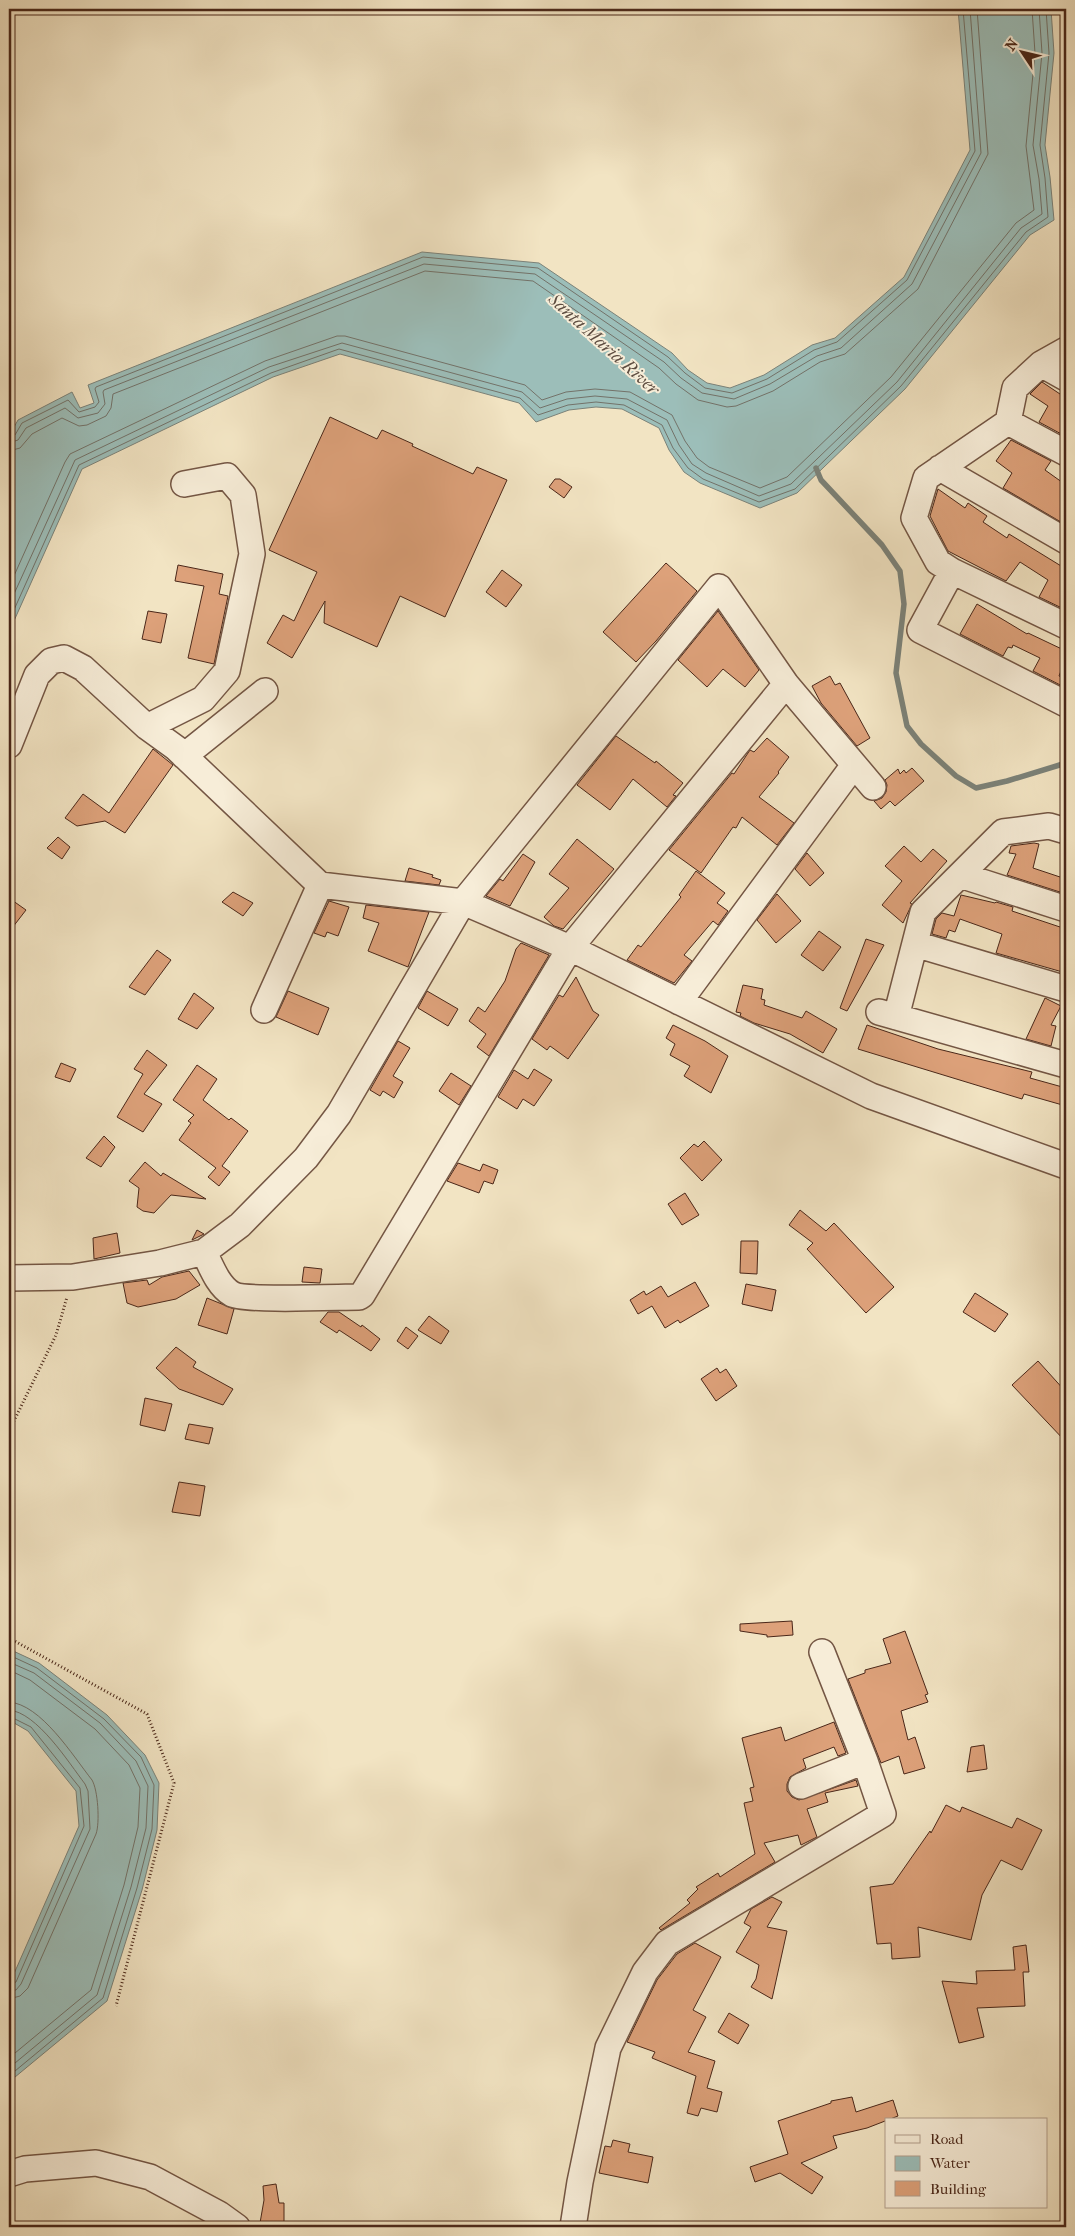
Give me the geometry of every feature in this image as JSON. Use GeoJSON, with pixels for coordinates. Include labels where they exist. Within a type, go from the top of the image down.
{"type":"FeatureCollection","features":[{"type":"Feature","properties":{"kind":"street"},"geometry":{"type":"LineString","coordinates":[[1066,350],[1041,364],[1015,388],[1008,422],[926,478],[914,518],[938,562],[952,571],[1066,626]]}},
{"type":"Feature","properties":{"kind":"street"},"geometry":{"type":"LineString","coordinates":[[1041,364],[1066,378]]}},
{"type":"Feature","properties":{"kind":"street"},"geometry":{"type":"LineString","coordinates":[[1008,422],[1066,454]]}},
{"type":"Feature","properties":{"kind":"street"},"geometry":{"type":"LineString","coordinates":[[940,468],[1066,542]]}},
{"type":"Feature","properties":{"kind":"street"},"geometry":{"type":"LineString","coordinates":[[147,727],[204,698],[228,671],[252,554],[243,495],[227,476],[184,484]]}},
{"type":"Feature","properties":{"kind":"street"},"geometry":{"type":"LineString","coordinates":[[952,571],[920,630],[1066,704]]}},
{"type":"Feature","properties":{"kind":"street"},"geometry":{"type":"LineString","coordinates":[[9,1278],[73,1277],[160,1263],[204,1252],[240,1225],[306,1158],[339,1114],[463,902],[719,587],[786,684],[873,787]]}},
{"type":"Feature","properties":{"kind":"street"},"geometry":{"type":"LineString","coordinates":[[9,745],[37,675],[51,660],[64,658],[83,668],[147,727],[184,756],[320,885],[463,902],[570,948],[871,1096],[1066,1166]]}},
{"type":"Feature","properties":{"kind":"street"},"geometry":{"type":"LineString","coordinates":[[204,1252],[225,1289],[234,1295],[254,1297],[359,1297],[362,1295],[570,948],[786,684]]}},
{"type":"Feature","properties":{"kind":"street"},"geometry":{"type":"LineString","coordinates":[[184,756],[265,691]]}},
{"type":"Feature","properties":{"kind":"street"},"geometry":{"type":"LineString","coordinates":[[679,1002],[854,765]]}},
{"type":"Feature","properties":{"kind":"street"},"geometry":{"type":"LineString","coordinates":[[1066,831],[1049,826],[1004,832],[923,912],[915,944],[888,1014],[1066,1065]]}},
{"type":"Feature","properties":{"kind":"street"},"geometry":{"type":"LineString","coordinates":[[960,875],[1066,909]]}},
{"type":"Feature","properties":{"kind":"street"},"geometry":{"type":"LineString","coordinates":[[264,1010],[320,885]]}},
{"type":"Feature","properties":{"kind":"street"},"geometry":{"type":"LineString","coordinates":[[915,944],[1066,989]]}},
{"type":"Feature","properties":{"kind":"street"},"geometry":{"type":"LineString","coordinates":[[573,2227],[580,2182],[608,2048],[644,1972],[668,1943],[883,1814],[865,1761],[822,1652]]}},
{"type":"Feature","properties":{"kind":"street"},"geometry":{"type":"LineString","coordinates":[[801,1786],[865,1761]]}},
{"type":"Feature","properties":{"kind":"street"},"geometry":{"type":"LineString","coordinates":[[9,2174],[24,2169],[96,2163],[150,2177],[219,2214],[237,2227]]}},
{"type":"Feature","properties":{"kind":"path"},"geometry":{"type":"LineString","coordinates":[[9,1431],[56,1335],[73,1277]]}},
{"type":"Feature","properties":{"kind":"path"},"geometry":{"type":"LineString","coordinates":[[9,1638],[147,1714],[174,1783],[116,2006]]}},
{"type":"Feature","properties":{"kind":"water","name":"Santa Maria River"},"geometry":{"type":"Polygon","coordinates":[[[958,9],[1051,9],[1054,53],[1045,145],[1054,220],[1030,235],[905,389],[797,493],[760,508],[700,483],[684,472],[669,450],[659,428],[622,409],[596,407],[569,410],[536,422],[519,403],[340,354],[273,377],[82,469],[9,632],[9,436],[18,420],[72,392],[80,408],[94,403],[88,385],[422,252],[539,263],[672,353],[688,370],[707,383],[730,388],[764,375],[812,345],[835,338],[904,277],[970,150],[958,9]]]}},
{"type":"Feature","properties":{"kind":"water"},"geometry":{"type":"Polygon","coordinates":[[[9,1649],[39,1663],[107,1715],[145,1755],[159,1783],[157,1830],[142,1890],[107,2001],[9,2082],[9,1985],[79,1826],[76,1791],[28,1731],[9,1720],[9,1649]]]}},
{"type":"Feature","properties":{"kind":"building"},"geometry":{"type":"Polygon","coordinates":[[[1042,382],[1066,398],[1065,436],[1039,422],[1048,406],[1030,394],[1042,382]]]}},
{"type":"Feature","properties":{"kind":"building"},"geometry":{"type":"Polygon","coordinates":[[[330,417],[377,439],[382,430],[473,474],[477,467],[507,480],[445,617],[400,596],[377,647],[324,623],[325,601],[292,658],[267,643],[283,615],[294,621],[317,572],[269,550],[330,417]]]}},
{"type":"Feature","properties":{"kind":"building"},"geometry":{"type":"Polygon","coordinates":[[[1011,440],[1051,461],[1045,470],[1066,485],[1066,525],[1003,488],[1012,473],[996,461],[1011,440]]]}},
{"type":"Feature","properties":{"kind":"building"},"geometry":{"type":"Polygon","coordinates":[[[555,479],[560,479],[572,487],[564,498],[549,487],[555,479]]]}},
{"type":"Feature","properties":{"kind":"building"},"geometry":{"type":"Polygon","coordinates":[[[938,489],[965,508],[968,503],[987,516],[983,522],[1007,538],[1009,534],[1066,569],[1066,610],[1039,597],[1048,580],[1020,562],[1006,581],[948,551],[930,516],[938,489]]]}},
{"type":"Feature","properties":{"kind":"building"},"geometry":{"type":"Polygon","coordinates":[[[666,563],[697,591],[636,662],[603,632],[666,563]]]}},
{"type":"Feature","properties":{"kind":"building"},"geometry":{"type":"Polygon","coordinates":[[[178,565],[223,574],[219,594],[228,596],[214,664],[188,658],[204,586],[175,581],[178,565]]]}},
{"type":"Feature","properties":{"kind":"building"},"geometry":{"type":"Polygon","coordinates":[[[502,570],[522,585],[506,607],[486,592],[502,570]]]}},
{"type":"Feature","properties":{"kind":"building"},"geometry":{"type":"Polygon","coordinates":[[[977,604],[1027,634],[1066,651],[1066,658],[1059,676],[1066,679],[1066,688],[1033,671],[1040,658],[1013,645],[1012,648],[1008,647],[1003,656],[960,634],[977,604]]]}},
{"type":"Feature","properties":{"kind":"building"},"geometry":{"type":"Polygon","coordinates":[[[148,611],[167,614],[161,643],[142,639],[148,611]]]}},
{"type":"Feature","properties":{"kind":"building"},"geometry":{"type":"Polygon","coordinates":[[[718,611],[759,670],[745,687],[723,669],[707,687],[678,660],[718,611]]]}},
{"type":"Feature","properties":{"kind":"building"},"geometry":{"type":"Polygon","coordinates":[[[830,676],[835,685],[840,683],[870,738],[857,746],[821,703],[812,686],[830,676]]]}},
{"type":"Feature","properties":{"kind":"building"},"geometry":{"type":"Polygon","coordinates":[[[616,736],[655,763],[656,761],[683,783],[673,795],[676,796],[667,807],[633,779],[610,810],[577,785],[616,736]]]}},
{"type":"Feature","properties":{"kind":"building"},"geometry":{"type":"Polygon","coordinates":[[[767,738],[789,757],[779,773],[759,797],[794,823],[777,845],[742,817],[736,828],[733,827],[701,873],[669,850],[732,773],[734,774],[750,750],[754,752],[767,738]]]}},
{"type":"Feature","properties":{"kind":"building"},"geometry":{"type":"Polygon","coordinates":[[[153,749],[173,765],[125,833],[105,821],[77,826],[65,818],[83,794],[109,813],[153,749]]]}},
{"type":"Feature","properties":{"kind":"building"},"geometry":{"type":"Polygon","coordinates":[[[912,768],[924,781],[895,806],[890,801],[881,809],[874,801],[882,798],[886,792],[887,785],[885,780],[898,769],[900,774],[904,770],[906,773],[912,768]]]}},
{"type":"Feature","properties":{"kind":"building"},"geometry":{"type":"Polygon","coordinates":[[[58,837],[70,847],[62,859],[47,848],[58,837]]]}},
{"type":"Feature","properties":{"kind":"building"},"geometry":{"type":"Polygon","coordinates":[[[577,839],[614,869],[563,929],[554,926],[544,917],[569,888],[549,874],[577,839]]]}},
{"type":"Feature","properties":{"kind":"building"},"geometry":{"type":"Polygon","coordinates":[[[1039,844],[1033,868],[1066,879],[1066,894],[1007,875],[1016,854],[1009,853],[1011,846],[1039,844]]]}},
{"type":"Feature","properties":{"kind":"building"},"geometry":{"type":"Polygon","coordinates":[[[904,846],[921,862],[933,849],[947,861],[910,903],[912,904],[903,923],[882,905],[902,881],[885,866],[904,846]]]}},
{"type":"Feature","properties":{"kind":"building"},"geometry":{"type":"Polygon","coordinates":[[[807,853],[824,873],[810,886],[795,869],[807,853]]]}},
{"type":"Feature","properties":{"kind":"building"},"geometry":{"type":"Polygon","coordinates":[[[523,854],[535,862],[510,906],[486,896],[500,879],[503,881],[523,854]]]}},
{"type":"Feature","properties":{"kind":"building"},"geometry":{"type":"Polygon","coordinates":[[[409,868],[433,875],[432,877],[441,880],[439,885],[405,881],[409,868]]]}},
{"type":"Feature","properties":{"kind":"building"},"geometry":{"type":"Polygon","coordinates":[[[696,871],[725,893],[717,903],[728,911],[718,925],[713,921],[684,955],[692,961],[674,983],[627,960],[638,945],[641,947],[681,897],[679,895],[696,871]]]}},
{"type":"Feature","properties":{"kind":"building"},"geometry":{"type":"Polygon","coordinates":[[[233,892],[253,903],[243,916],[222,902],[233,892]]]}},
{"type":"Feature","properties":{"kind":"building"},"geometry":{"type":"Polygon","coordinates":[[[777,894],[801,921],[776,943],[757,920],[777,894]]]}},
{"type":"Feature","properties":{"kind":"building"},"geometry":{"type":"Polygon","coordinates":[[[961,895],[1013,907],[1012,911],[1066,929],[1066,973],[996,953],[1002,934],[960,919],[955,932],[949,930],[946,938],[932,934],[936,919],[942,913],[954,916],[961,895]]]}},
{"type":"Feature","properties":{"kind":"building"},"geometry":{"type":"Polygon","coordinates":[[[9,898],[26,910],[9,932],[9,898]]]}},
{"type":"Feature","properties":{"kind":"building"},"geometry":{"type":"Polygon","coordinates":[[[329,901],[349,907],[338,936],[327,932],[325,937],[314,933],[329,901]]]}},
{"type":"Feature","properties":{"kind":"building"},"geometry":{"type":"Polygon","coordinates":[[[366,905],[429,912],[408,967],[368,951],[379,923],[363,918],[366,905]]]}},
{"type":"Feature","properties":{"kind":"building"},"geometry":{"type":"Polygon","coordinates":[[[819,931],[841,947],[823,971],[801,955],[819,931]]]}},
{"type":"Feature","properties":{"kind":"building"},"geometry":{"type":"Polygon","coordinates":[[[866,939],[884,945],[847,1011],[840,1008],[866,939]]]}},
{"type":"Feature","properties":{"kind":"building"},"geometry":{"type":"Polygon","coordinates":[[[521,943],[549,955],[489,1056],[477,1047],[486,1034],[469,1021],[478,1007],[485,1012],[505,981],[516,949],[521,943]]]}},
{"type":"Feature","properties":{"kind":"building"},"geometry":{"type":"Polygon","coordinates":[[[157,950],[171,960],[145,995],[129,987],[157,950]]]}},
{"type":"Feature","properties":{"kind":"building"},"geometry":{"type":"Polygon","coordinates":[[[576,977],[593,1011],[599,1015],[568,1059],[550,1046],[547,1050],[532,1039],[559,995],[563,997],[576,977]]]}},
{"type":"Feature","properties":{"kind":"building"},"geometry":{"type":"Polygon","coordinates":[[[743,985],[763,989],[761,999],[765,1000],[764,1005],[802,1018],[806,1011],[837,1029],[823,1053],[790,1034],[754,1023],[740,1016],[741,1013],[736,1012],[743,985]]]}},
{"type":"Feature","properties":{"kind":"building"},"geometry":{"type":"Polygon","coordinates":[[[288,991],[329,1008],[318,1035],[276,1017],[288,991]]]}},
{"type":"Feature","properties":{"kind":"building"},"geometry":{"type":"Polygon","coordinates":[[[427,991],[458,1009],[448,1026],[418,1008],[427,991]]]}},
{"type":"Feature","properties":{"kind":"building"},"geometry":{"type":"Polygon","coordinates":[[[194,993],[214,1008],[197,1029],[178,1019],[194,993]]]}},
{"type":"Feature","properties":{"kind":"building"},"geometry":{"type":"Polygon","coordinates":[[[1045,998],[1061,1006],[1051,1025],[1056,1026],[1051,1046],[1026,1039],[1045,998]]]}},
{"type":"Feature","properties":{"kind":"building"},"geometry":{"type":"Polygon","coordinates":[[[673,1025],[705,1041],[728,1056],[711,1093],[684,1076],[690,1066],[670,1055],[675,1044],[666,1038],[673,1025]]]}},
{"type":"Feature","properties":{"kind":"building"},"geometry":{"type":"Polygon","coordinates":[[[867,1025],[938,1049],[1032,1072],[1030,1078],[1066,1088],[1066,1106],[1024,1094],[1022,1099],[858,1049],[867,1025]]]}},
{"type":"Feature","properties":{"kind":"building"},"geometry":{"type":"Polygon","coordinates":[[[398,1041],[410,1048],[393,1076],[403,1082],[394,1098],[383,1091],[380,1096],[370,1090],[398,1041]]]}},
{"type":"Feature","properties":{"kind":"building"},"geometry":{"type":"Polygon","coordinates":[[[147,1050],[167,1065],[144,1094],[162,1104],[143,1132],[117,1117],[143,1074],[134,1069],[147,1050]]]}},
{"type":"Feature","properties":{"kind":"building"},"geometry":{"type":"Polygon","coordinates":[[[61,1063],[76,1069],[70,1082],[55,1077],[61,1063]]]}},
{"type":"Feature","properties":{"kind":"building"},"geometry":{"type":"Polygon","coordinates":[[[197,1065],[217,1079],[203,1100],[229,1120],[231,1118],[248,1131],[222,1166],[230,1172],[219,1186],[208,1177],[216,1168],[179,1140],[191,1123],[188,1121],[194,1115],[173,1100],[197,1065]]]}},
{"type":"Feature","properties":{"kind":"building"},"geometry":{"type":"Polygon","coordinates":[[[534,1069],[552,1080],[534,1106],[523,1099],[517,1109],[498,1097],[514,1070],[528,1079],[534,1069]]]}},
{"type":"Feature","properties":{"kind":"building"},"geometry":{"type":"Polygon","coordinates":[[[451,1073],[471,1086],[459,1105],[439,1091],[451,1073]]]}},
{"type":"Feature","properties":{"kind":"building"},"geometry":{"type":"Polygon","coordinates":[[[104,1136],[115,1147],[101,1167],[86,1158],[104,1136]]]}},
{"type":"Feature","properties":{"kind":"building"},"geometry":{"type":"Polygon","coordinates":[[[704,1141],[722,1160],[702,1181],[680,1158],[694,1144],[698,1147],[704,1141]]]}},
{"type":"Feature","properties":{"kind":"building"},"geometry":{"type":"Polygon","coordinates":[[[145,1162],[161,1176],[163,1173],[206,1199],[171,1195],[154,1213],[143,1211],[137,1207],[139,1188],[129,1181],[145,1162]]]}},
{"type":"Feature","properties":{"kind":"building"},"geometry":{"type":"Polygon","coordinates":[[[458,1163],[480,1171],[483,1164],[498,1170],[493,1184],[484,1181],[479,1193],[447,1181],[458,1163]]]}},
{"type":"Feature","properties":{"kind":"building"},"geometry":{"type":"Polygon","coordinates":[[[685,1193],[699,1215],[682,1225],[668,1204],[685,1193]]]}},
{"type":"Feature","properties":{"kind":"building"},"geometry":{"type":"Polygon","coordinates":[[[800,1210],[826,1231],[834,1223],[894,1287],[866,1313],[807,1249],[813,1243],[789,1225],[800,1210]]]}},
{"type":"Feature","properties":{"kind":"building"},"geometry":{"type":"Polygon","coordinates":[[[197,1230],[204,1234],[192,1240],[197,1230]]]}},
{"type":"Feature","properties":{"kind":"building"},"geometry":{"type":"Polygon","coordinates":[[[117,1233],[120,1253],[94,1259],[93,1238],[117,1233]]]}},
{"type":"Feature","properties":{"kind":"building"},"geometry":{"type":"Polygon","coordinates":[[[741,1241],[758,1241],[757,1274],[740,1273],[741,1241]]]}},
{"type":"Feature","properties":{"kind":"building"},"geometry":{"type":"Polygon","coordinates":[[[304,1267],[322,1269],[320,1283],[302,1282],[304,1267]]]}},
{"type":"Feature","properties":{"kind":"building"},"geometry":{"type":"Polygon","coordinates":[[[189,1271],[200,1285],[176,1299],[138,1307],[127,1303],[123,1283],[147,1280],[149,1285],[162,1277],[189,1271]]]}},
{"type":"Feature","properties":{"kind":"building"},"geometry":{"type":"Polygon","coordinates":[[[695,1282],[709,1306],[680,1323],[678,1320],[665,1328],[652,1306],[638,1314],[630,1300],[644,1291],[646,1295],[661,1286],[668,1297],[695,1282]]]}},
{"type":"Feature","properties":{"kind":"building"},"geometry":{"type":"Polygon","coordinates":[[[746,1284],[776,1290],[772,1311],[742,1304],[746,1284]]]}},
{"type":"Feature","properties":{"kind":"building"},"geometry":{"type":"Polygon","coordinates":[[[975,1293],[1008,1314],[995,1332],[963,1312],[975,1293]]]}},
{"type":"Feature","properties":{"kind":"building"},"geometry":{"type":"Polygon","coordinates":[[[207,1298],[234,1309],[227,1334],[198,1325],[207,1298]]]}},
{"type":"Feature","properties":{"kind":"building"},"geometry":{"type":"Polygon","coordinates":[[[328,1312],[339,1312],[361,1327],[362,1325],[380,1339],[371,1351],[339,1330],[337,1333],[320,1322],[328,1312]]]}},
{"type":"Feature","properties":{"kind":"building"},"geometry":{"type":"Polygon","coordinates":[[[429,1316],[449,1331],[441,1344],[418,1330],[429,1316]]]}},
{"type":"Feature","properties":{"kind":"building"},"geometry":{"type":"Polygon","coordinates":[[[406,1327],[418,1336],[408,1349],[397,1341],[406,1327]]]}},
{"type":"Feature","properties":{"kind":"building"},"geometry":{"type":"Polygon","coordinates":[[[176,1347],[196,1362],[193,1367],[233,1389],[223,1405],[179,1389],[156,1368],[176,1347]]]}},
{"type":"Feature","properties":{"kind":"building"},"geometry":{"type":"Polygon","coordinates":[[[1038,1361],[1066,1392],[1066,1442],[1012,1385],[1038,1361]]]}},
{"type":"Feature","properties":{"kind":"building"},"geometry":{"type":"Polygon","coordinates":[[[717,1368],[720,1373],[726,1369],[737,1386],[716,1401],[701,1379],[717,1368]]]}},
{"type":"Feature","properties":{"kind":"building"},"geometry":{"type":"Polygon","coordinates":[[[145,1398],[172,1404],[165,1431],[140,1425],[145,1398]]]}},
{"type":"Feature","properties":{"kind":"building"},"geometry":{"type":"Polygon","coordinates":[[[189,1424],[213,1428],[209,1444],[185,1439],[189,1424]]]}},
{"type":"Feature","properties":{"kind":"building"},"geometry":{"type":"Polygon","coordinates":[[[179,1482],[205,1486],[200,1516],[172,1512],[179,1482]]]}},
{"type":"Feature","properties":{"kind":"building"},"geometry":{"type":"Polygon","coordinates":[[[792,1621],[793,1635],[767,1637],[767,1635],[740,1631],[740,1624],[792,1621]]]}},
{"type":"Feature","properties":{"kind":"building"},"geometry":{"type":"Polygon","coordinates":[[[905,1631],[928,1694],[925,1695],[928,1702],[901,1711],[908,1740],[915,1737],[925,1768],[904,1774],[899,1756],[881,1763],[848,1679],[865,1673],[865,1670],[891,1663],[883,1639],[905,1631]]]}},
{"type":"Feature","properties":{"kind":"building"},"geometry":{"type":"Polygon","coordinates":[[[834,1722],[846,1753],[838,1756],[834,1747],[803,1759],[806,1768],[790,1777],[787,1784],[787,1791],[792,1797],[799,1800],[856,1780],[858,1786],[825,1793],[828,1802],[807,1809],[817,1837],[801,1845],[798,1835],[764,1843],[775,1862],[661,1930],[659,1928],[690,1903],[687,1900],[698,1889],[696,1887],[718,1873],[720,1877],[755,1854],[744,1803],[753,1801],[750,1788],[754,1787],[742,1738],[781,1727],[785,1741],[834,1722]]]}},
{"type":"Feature","properties":{"kind":"building"},"geometry":{"type":"Polygon","coordinates":[[[984,1745],[987,1769],[967,1772],[971,1747],[984,1745]]]}},
{"type":"Feature","properties":{"kind":"building"},"geometry":{"type":"Polygon","coordinates":[[[946,1805],[960,1812],[962,1807],[1012,1828],[1017,1818],[1042,1830],[1022,1870],[1001,1860],[982,1895],[971,1940],[918,1927],[920,1957],[892,1959],[891,1943],[877,1944],[870,1887],[893,1884],[930,1831],[931,1833],[946,1805]]]}},
{"type":"Feature","properties":{"kind":"building"},"geometry":{"type":"Polygon","coordinates":[[[772,1897],[782,1902],[767,1927],[787,1931],[772,1999],[751,1987],[756,1979],[759,1965],[736,1952],[751,1927],[744,1923],[751,1909],[772,1897]]]}},
{"type":"Feature","properties":{"kind":"building"},"geometry":{"type":"Polygon","coordinates":[[[695,1943],[721,1957],[693,2010],[706,2017],[688,2052],[715,2061],[707,2088],[722,2092],[717,2112],[701,2108],[698,2116],[687,2113],[696,2076],[652,2058],[655,2052],[627,2042],[657,1980],[677,1954],[695,1943]]]}},
{"type":"Feature","properties":{"kind":"building"},"geometry":{"type":"Polygon","coordinates":[[[1026,1945],[1029,1972],[1023,1972],[1025,2006],[977,2008],[984,2037],[959,2043],[942,1981],[977,1984],[976,1971],[1015,1970],[1013,1947],[1026,1945]]]}},
{"type":"Feature","properties":{"kind":"building"},"geometry":{"type":"Polygon","coordinates":[[[729,2013],[749,2025],[738,2044],[718,2032],[729,2013]]]}},
{"type":"Feature","properties":{"kind":"building"},"geometry":{"type":"Polygon","coordinates":[[[852,2097],[856,2112],[893,2100],[898,2116],[885,2118],[885,2121],[867,2128],[833,2136],[837,2148],[801,2163],[823,2177],[812,2194],[780,2173],[755,2182],[750,2167],[788,2154],[778,2121],[831,2103],[831,2101],[852,2097]]]}},
{"type":"Feature","properties":{"kind":"building"},"geometry":{"type":"Polygon","coordinates":[[[613,2140],[630,2144],[628,2152],[653,2157],[648,2183],[599,2173],[605,2146],[611,2147],[613,2140]]]}},
{"type":"Feature","properties":{"kind":"building"},"geometry":{"type":"Polygon","coordinates":[[[276,2184],[279,2203],[284,2203],[284,2227],[260,2223],[264,2200],[263,2186],[276,2184]]]}},
{"type":"Feature","properties":{"kind":"waterway"},"geometry":{"type":"LineString","coordinates":[[816,468],[821,480],[882,545],[900,571],[904,604],[896,673],[907,726],[921,744],[956,776],[976,788],[1007,781],[1066,763]]}}]}
